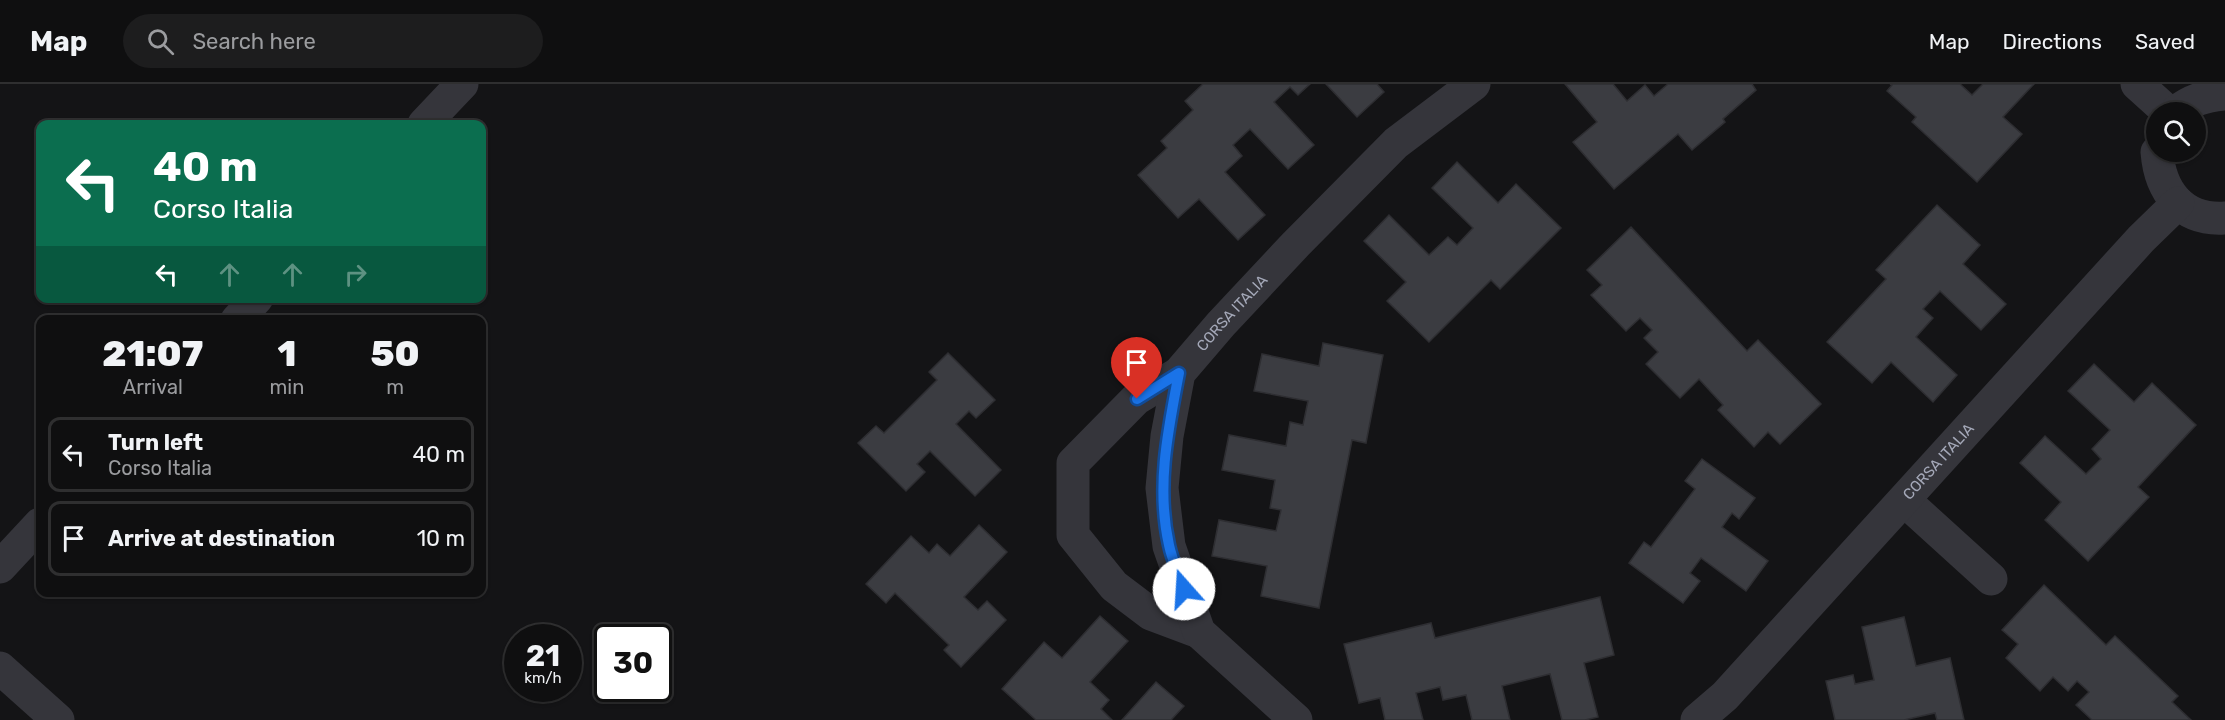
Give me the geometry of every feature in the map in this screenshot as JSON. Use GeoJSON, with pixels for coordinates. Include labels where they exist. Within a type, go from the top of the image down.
{"type":"FeatureCollection","features":[{"type":"Feature","properties":{"kind":"street"},"geometry":{"type":"LineString","coordinates":[[428,120],[462,84]]}},
{"type":"Feature","properties":{"kind":"street","name":"CORSA ITALIA"},"geometry":{"type":"LineString","coordinates":[[1296,720],[1199,632],[1169,546],[1162,488],[1167,436],[1179,373],[1221,324],[1296,244],[1396,143],[1474,84]]}},
{"type":"Feature","properties":{"kind":"street"},"geometry":{"type":"LineString","coordinates":[[2137,84],[2157,102]]}},
{"type":"Feature","properties":{"kind":"street"},"geometry":{"type":"LineString","coordinates":[[2190,102],[2205,96],[2225,94]]}},
{"type":"Feature","properties":{"kind":"street"},"geometry":{"type":"LineString","coordinates":[[2158,162],[2166,188],[2178,203],[2194,213],[2213,219],[2225,218]]}},
{"type":"Feature","properties":{"kind":"street","name":"CORSA ITALIA"},"geometry":{"type":"LineString","coordinates":[[1697,720],[1725,696],[2127,255],[2178,203]]}},
{"type":"Feature","properties":{"kind":"street"},"geometry":{"type":"LineString","coordinates":[[242,315],[252,303]]}},
{"type":"Feature","properties":{"kind":"street"},"geometry":{"type":"LineString","coordinates":[[1179,373],[1137,399],[1073,463],[1073,535],[1114,586],[1151,614],[1199,632]]}},
{"type":"Feature","properties":{"kind":"street"},"geometry":{"type":"LineString","coordinates":[[1904,500],[1991,579]]}},
{"type":"Feature","properties":{"kind":"street"},"geometry":{"type":"LineString","coordinates":[[0,567],[36,528]]}},
{"type":"Feature","properties":{"kind":"street"},"geometry":{"type":"LineString","coordinates":[[0,668],[58,720]]}},
{"type":"Feature","properties":{"kind":"building"},"geometry":{"type":"Polygon","coordinates":[[[1203,84],[1310,84],[1298,95],[1290,87],[1274,102],[1314,145],[1288,169],[1250,129],[1233,145],[1242,156],[1225,172],[1265,215],[1238,240],[1199,199],[1178,218],[1138,175],[1167,148],[1161,141],[1193,110],[1185,101],[1203,84]]]}},
{"type":"Feature","properties":{"kind":"building"},"geometry":{"type":"Polygon","coordinates":[[[1326,84],[1377,84],[1384,92],[1357,117],[1326,84]]]}},
{"type":"Feature","properties":{"kind":"building"},"geometry":{"type":"Polygon","coordinates":[[[1565,84],[1613,84],[1627,101],[1645,85],[1654,96],[1668,84],[1752,84],[1756,90],[1723,119],[1725,122],[1692,150],[1678,134],[1614,189],[1573,142],[1597,122],[1565,84]]]}},
{"type":"Feature","properties":{"kind":"building"},"geometry":{"type":"Polygon","coordinates":[[[1890,84],[1960,84],[1972,95],[1983,84],[2034,84],[2003,117],[2022,134],[1977,182],[1912,122],[1916,117],[1887,91],[1892,85],[1890,84]]]}},
{"type":"Feature","properties":{"kind":"building"},"geometry":{"type":"Polygon","coordinates":[[[1457,162],[1498,203],[1516,184],[1561,228],[1500,289],[1491,280],[1429,342],[1387,301],[1406,282],[1364,241],[1389,215],[1429,255],[1448,237],[1457,245],[1473,228],[1432,188],[1457,162]]]}},
{"type":"Feature","properties":{"kind":"building"},"geometry":{"type":"Polygon","coordinates":[[[1937,205],[1980,245],[1963,264],[2006,304],[1981,330],[1940,291],[1923,309],[1933,318],[1916,337],[1957,375],[1933,402],[1891,362],[1872,383],[1827,342],[1886,279],[1876,270],[1937,205]]]}},
{"type":"Feature","properties":{"kind":"building"},"geometry":{"type":"Polygon","coordinates":[[[1631,227],[1747,351],[1758,340],[1821,404],[1780,444],[1768,432],[1754,447],[1718,410],[1723,405],[1699,379],[1680,398],[1646,364],[1658,352],[1644,338],[1652,330],[1640,318],[1626,331],[1591,295],[1602,285],[1587,270],[1631,227]]]}},
{"type":"Feature","properties":{"kind":"building"},"geometry":{"type":"Polygon","coordinates":[[[1323,343],[1383,355],[1366,443],[1352,440],[1319,608],[1261,596],[1267,566],[1212,556],[1219,520],[1276,531],[1281,510],[1270,508],[1275,480],[1222,470],[1229,435],[1286,446],[1290,422],[1303,425],[1308,401],[1254,391],[1262,354],[1319,366],[1323,343]]]}},
{"type":"Feature","properties":{"kind":"building"},"geometry":{"type":"Polygon","coordinates":[[[948,353],[995,400],[976,418],[969,411],[956,424],[1001,470],[975,496],[930,451],[917,464],[925,472],[906,491],[858,443],[876,426],[884,433],[937,380],[929,372],[948,353]]]}},
{"type":"Feature","properties":{"kind":"building"},"geometry":{"type":"Polygon","coordinates":[[[2094,364],[2134,402],[2152,383],[2196,425],[2138,487],[2149,497],[2088,561],[2045,520],[2061,502],[2020,463],[2045,436],[2086,474],[2101,459],[2092,449],[2110,430],[2068,391],[2094,364]]]}},
{"type":"Feature","properties":{"kind":"building"},"geometry":{"type":"Polygon","coordinates":[[[1702,459],[1755,498],[1739,519],[1732,513],[1722,527],[1768,561],[1746,591],[1701,558],[1690,573],[1700,581],[1683,603],[1629,563],[1644,542],[1651,547],[1695,489],[1685,481],[1702,459]]]}},
{"type":"Feature","properties":{"kind":"building"},"geometry":{"type":"Polygon","coordinates":[[[979,525],[1007,552],[964,597],[978,610],[987,601],[1006,620],[961,667],[944,650],[949,645],[895,593],[886,603],[866,584],[911,536],[929,553],[937,544],[950,556],[979,525]]]}},
{"type":"Feature","properties":{"kind":"building"},"geometry":{"type":"Polygon","coordinates":[[[2044,585],[2106,645],[2115,636],[2178,696],[2172,702],[2191,720],[2092,720],[2076,705],[2089,692],[2077,681],[2068,691],[2053,677],[2040,691],[2006,658],[2018,644],[2002,630],[2044,585]]]}},
{"type":"Feature","properties":{"kind":"building"},"geometry":{"type":"Polygon","coordinates":[[[1600,597],[1614,655],[1584,663],[1598,717],[1585,720],[1562,720],[1550,674],[1502,686],[1510,720],[1472,720],[1466,695],[1443,700],[1440,687],[1416,693],[1423,720],[1385,720],[1380,698],[1359,703],[1344,644],[1431,623],[1435,638],[1600,597]]]}},
{"type":"Feature","properties":{"kind":"building"},"geometry":{"type":"Polygon","coordinates":[[[1100,616],[1128,641],[1090,682],[1109,700],[1101,709],[1112,720],[1036,720],[1002,689],[1044,642],[1062,658],[1100,616]]]}},
{"type":"Feature","properties":{"kind":"building"},"geometry":{"type":"Polygon","coordinates":[[[1904,617],[1916,666],[1950,658],[1964,720],[1937,720],[1935,713],[1904,720],[1835,720],[1826,681],[1853,675],[1855,684],[1874,680],[1862,627],[1904,617]]]}},
{"type":"Feature","properties":{"kind":"building"},"geometry":{"type":"Polygon","coordinates":[[[1156,682],[1184,706],[1171,720],[1122,720],[1156,682]]]}},
{"type":"Feature","properties":{"kind":"route"},"geometry":{"type":"LineString","coordinates":[[1137,399],[1179,373],[1167,436],[1162,488],[1169,546],[1184,589]]}}]}
